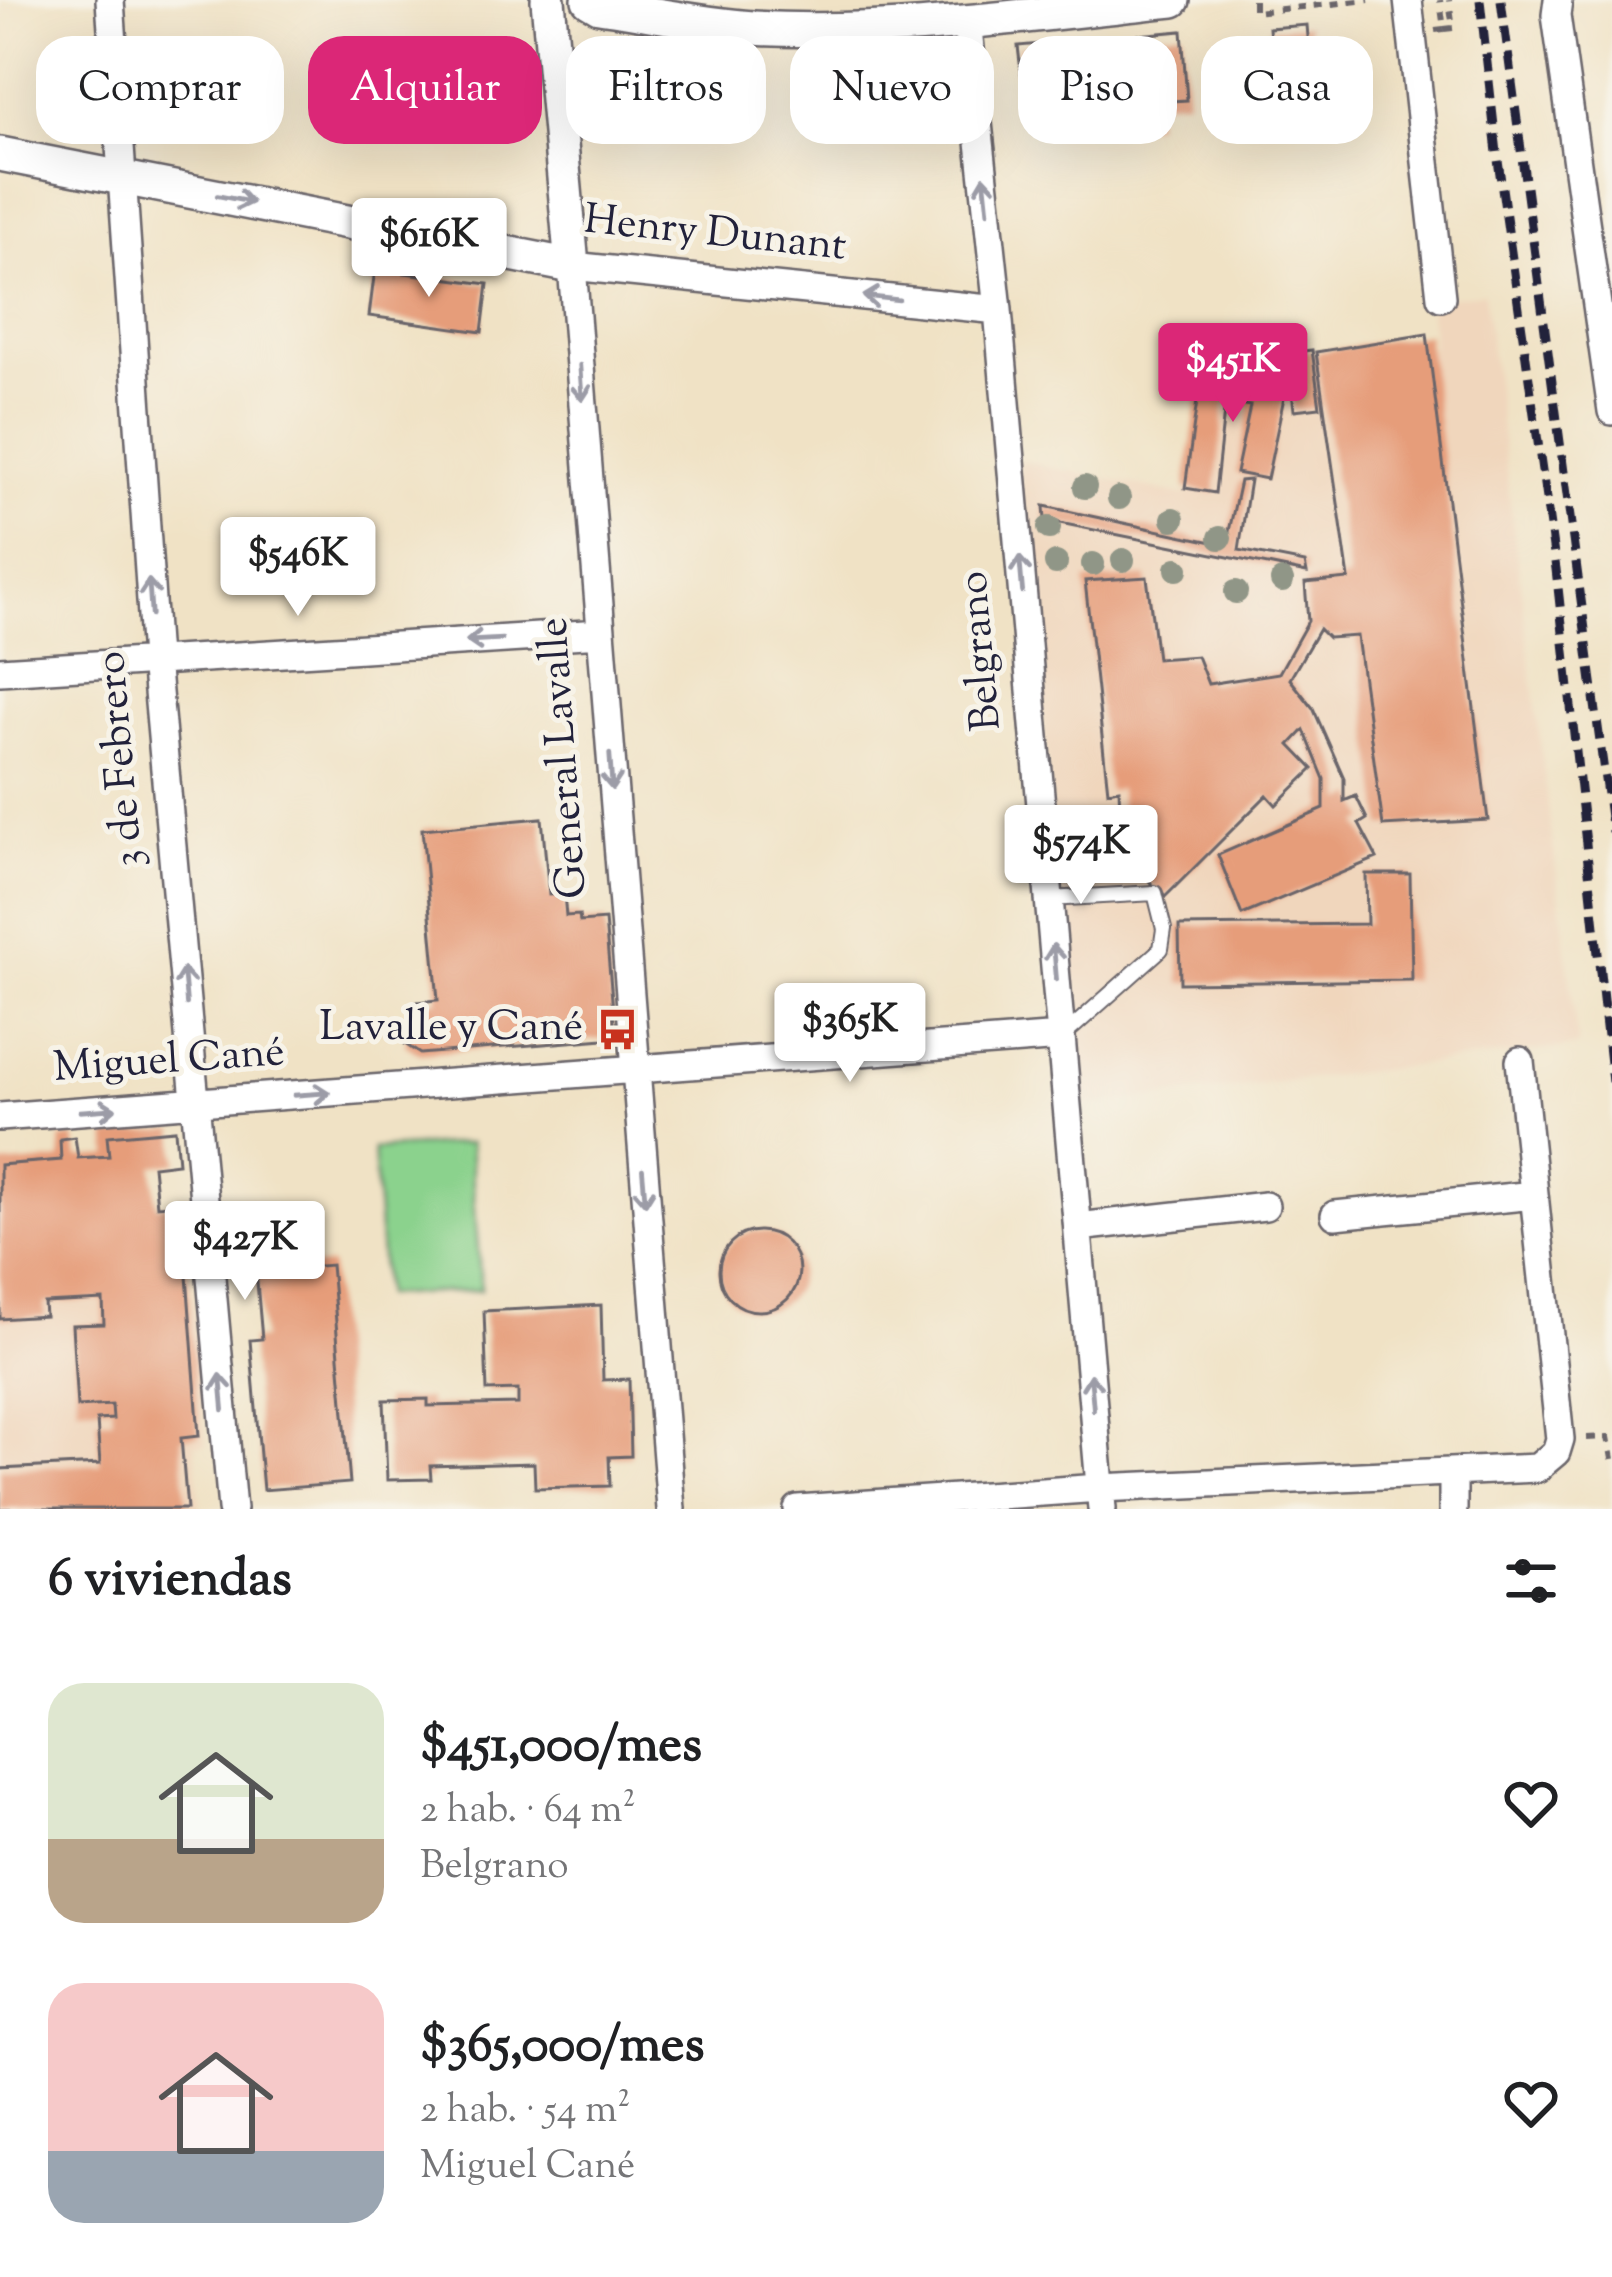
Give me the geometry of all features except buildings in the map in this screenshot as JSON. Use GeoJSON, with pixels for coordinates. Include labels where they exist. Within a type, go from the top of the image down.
{"type":"FeatureCollection","features":[{"type":"Feature","properties":{"kind":"street","name":"3 de Febrero"},"geometry":{"type":"LineString","coordinates":[[110,0],[154,659],[232,1509]]}},
{"type":"Feature","properties":{"kind":"street","name":"General Lavalle"},"geometry":{"type":"LineString","coordinates":[[548,0],[671,1509]]}},
{"type":"Feature","properties":{"kind":"street"},"geometry":{"type":"LineString","coordinates":[[552,48],[594,3],[750,27],[820,29],[967,10],[1173,0]]}},
{"type":"Feature","properties":{"kind":"street"},"geometry":{"type":"LineString","coordinates":[[1408,0],[1441,297]]}},
{"type":"Feature","properties":{"kind":"street"},"geometry":{"type":"LineString","coordinates":[[1558,0],[1556,15],[1609,360],[1612,411]]}},
{"type":"Feature","properties":{"kind":"street","name":"Belgrano"},"geometry":{"type":"LineString","coordinates":[[967,10],[998,310],[1101,1499]]}},
{"type":"Feature","properties":{"kind":"street","name":"Henry Dunant"},"geometry":{"type":"LineString","coordinates":[[0,154],[572,266],[998,310]]}},
{"type":"Feature","properties":{"kind":"street"},"geometry":{"type":"LineString","coordinates":[[0,670],[601,633]]}},
{"type":"Feature","properties":{"kind":"street","name":"Miguel Cané"},"geometry":{"type":"LineString","coordinates":[[0,1117],[1061,1037]]}},
{"type":"Feature","properties":{"kind":"street"},"geometry":{"type":"LineString","coordinates":[[798,1509],[1101,1499],[1537,1468],[1556,1452],[1560,1439],[1520,1060]]}},
{"type":"Feature","properties":{"kind":"street"},"geometry":{"type":"LineString","coordinates":[[1335,1215],[1534,1195]]}},
{"type":"Feature","properties":{"kind":"street"},"geometry":{"type":"LineString","coordinates":[[1078,1227],[1264,1206]]}},
{"type":"Feature","properties":{"kind":"street"},"geometry":{"type":"LineString","coordinates":[[1453,1473],[1453,1509]]}},
{"type":"Feature","properties":{"kind":"lane"},"geometry":{"type":"LineString","coordinates":[[1049,899],[1155,893],[1164,928],[1161,949],[1061,1037]]}},
{"type":"Feature","properties":{"kind":"path"},"geometry":{"type":"LineString","coordinates":[[1254,0],[1255,12],[1369,0]]}},
{"type":"Feature","properties":{"kind":"path"},"geometry":{"type":"LineString","coordinates":[[1444,29],[1453,28],[1449,0]]}},
{"type":"Feature","properties":{"kind":"path"},"geometry":{"type":"LineString","coordinates":[[1560,1439],[1608,1437],[1612,1459]]}},
{"type":"Feature","properties":{"kind":"shaded area"},"geometry":{"type":"Polygon","coordinates":[[[1484,293],[1578,1046],[1080,1106],[1019,460],[1185,496],[1200,378],[1265,389],[1262,363],[1433,348],[1429,299],[1484,293]]]}},
{"type":"Feature","properties":{"kind":"shaded area"},"geometry":{"type":"Polygon","coordinates":[[[189,1241],[206,1444],[195,1445],[197,1509],[0,1509],[0,1255],[189,1241]]]}},
{"type":"Feature","properties":{"kind":"green space"},"geometry":{"type":"Polygon","coordinates":[[[470,1143],[481,1290],[384,1296],[373,1149],[470,1143]]]}},
{"type":"Feature","properties":{"kind":"railway"},"geometry":{"type":"LineString","coordinates":[[1480,0],[1556,569],[1612,1082]]}},
{"type":"Feature","properties":{"kind":"railway"},"geometry":{"type":"LineString","coordinates":[[1501,0],[1612,832]]}},
{"type":"Feature","properties":{"kind":"place","name":"Lavalle y Cané"},"geometry":{"type":"Point","coordinates":[617,1029]}}]}
